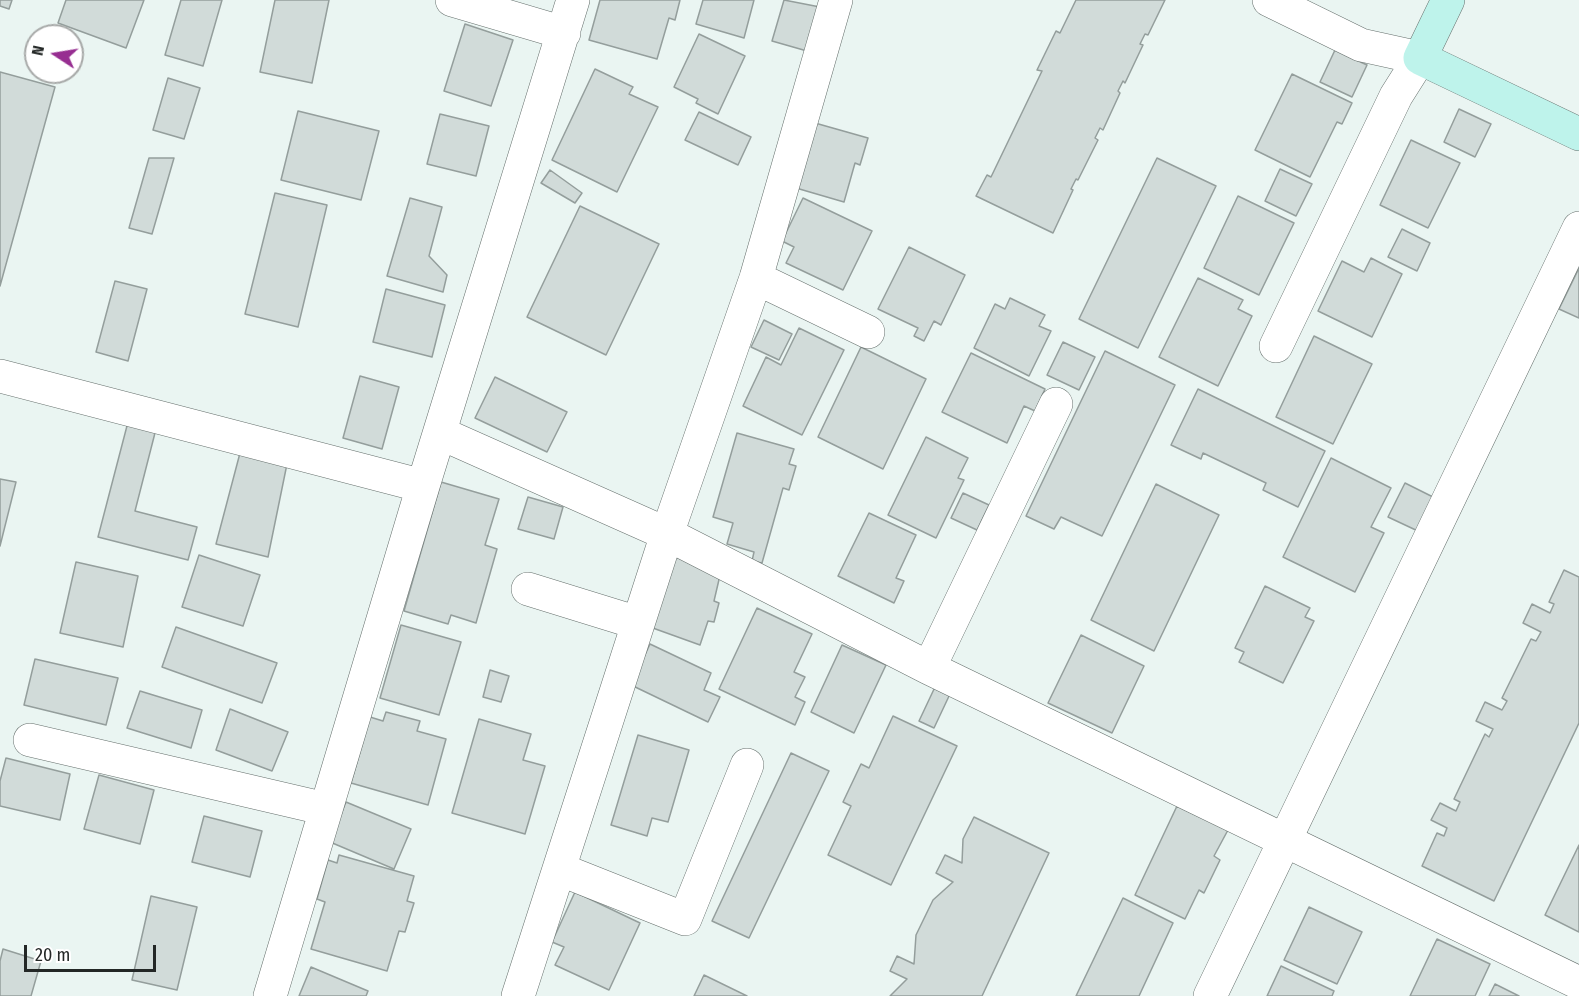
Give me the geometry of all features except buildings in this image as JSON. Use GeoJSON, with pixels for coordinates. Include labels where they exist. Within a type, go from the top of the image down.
{"type":"FeatureCollection","features":[{"type":"Feature","properties":{"kind":"street"},"geometry":{"type":"LineString","coordinates":[[452,0],[564,33]]}},
{"type":"Feature","properties":{"kind":"street"},"geometry":{"type":"LineString","coordinates":[[270,996],[423,486],[573,0]]}},
{"type":"Feature","properties":{"kind":"street"},"geometry":{"type":"LineString","coordinates":[[518,996],[667,534],[756,278],[836,0]]}},
{"type":"Feature","properties":{"kind":"street"},"geometry":{"type":"LineString","coordinates":[[1269,0],[1361,45],[1420,58],[1579,134]]}},
{"type":"Feature","properties":{"kind":"street"},"geometry":{"type":"LineString","coordinates":[[1276,346],[1396,96],[1420,58],[1448,0]]}},
{"type":"Feature","properties":{"kind":"street"},"geometry":{"type":"LineString","coordinates":[[1210,996],[1579,228]]}},
{"type":"Feature","properties":{"kind":"street"},"geometry":{"type":"LineString","coordinates":[[756,278],[868,332]]}},
{"type":"Feature","properties":{"kind":"street"},"geometry":{"type":"LineString","coordinates":[[0,376],[423,486]]}},
{"type":"Feature","properties":{"kind":"street"},"geometry":{"type":"LineString","coordinates":[[929,668],[1056,404]]}},
{"type":"Feature","properties":{"kind":"street"},"geometry":{"type":"LineString","coordinates":[[440,434],[667,534],[929,668],[1579,983]]}},
{"type":"Feature","properties":{"kind":"street"},"geometry":{"type":"LineString","coordinates":[[528,589],[638,623]]}},
{"type":"Feature","properties":{"kind":"street"},"geometry":{"type":"LineString","coordinates":[[30,740],[326,808]]}},
{"type":"Feature","properties":{"kind":"street"},"geometry":{"type":"LineString","coordinates":[[559,869],[685,919],[747,765]]}}]}
